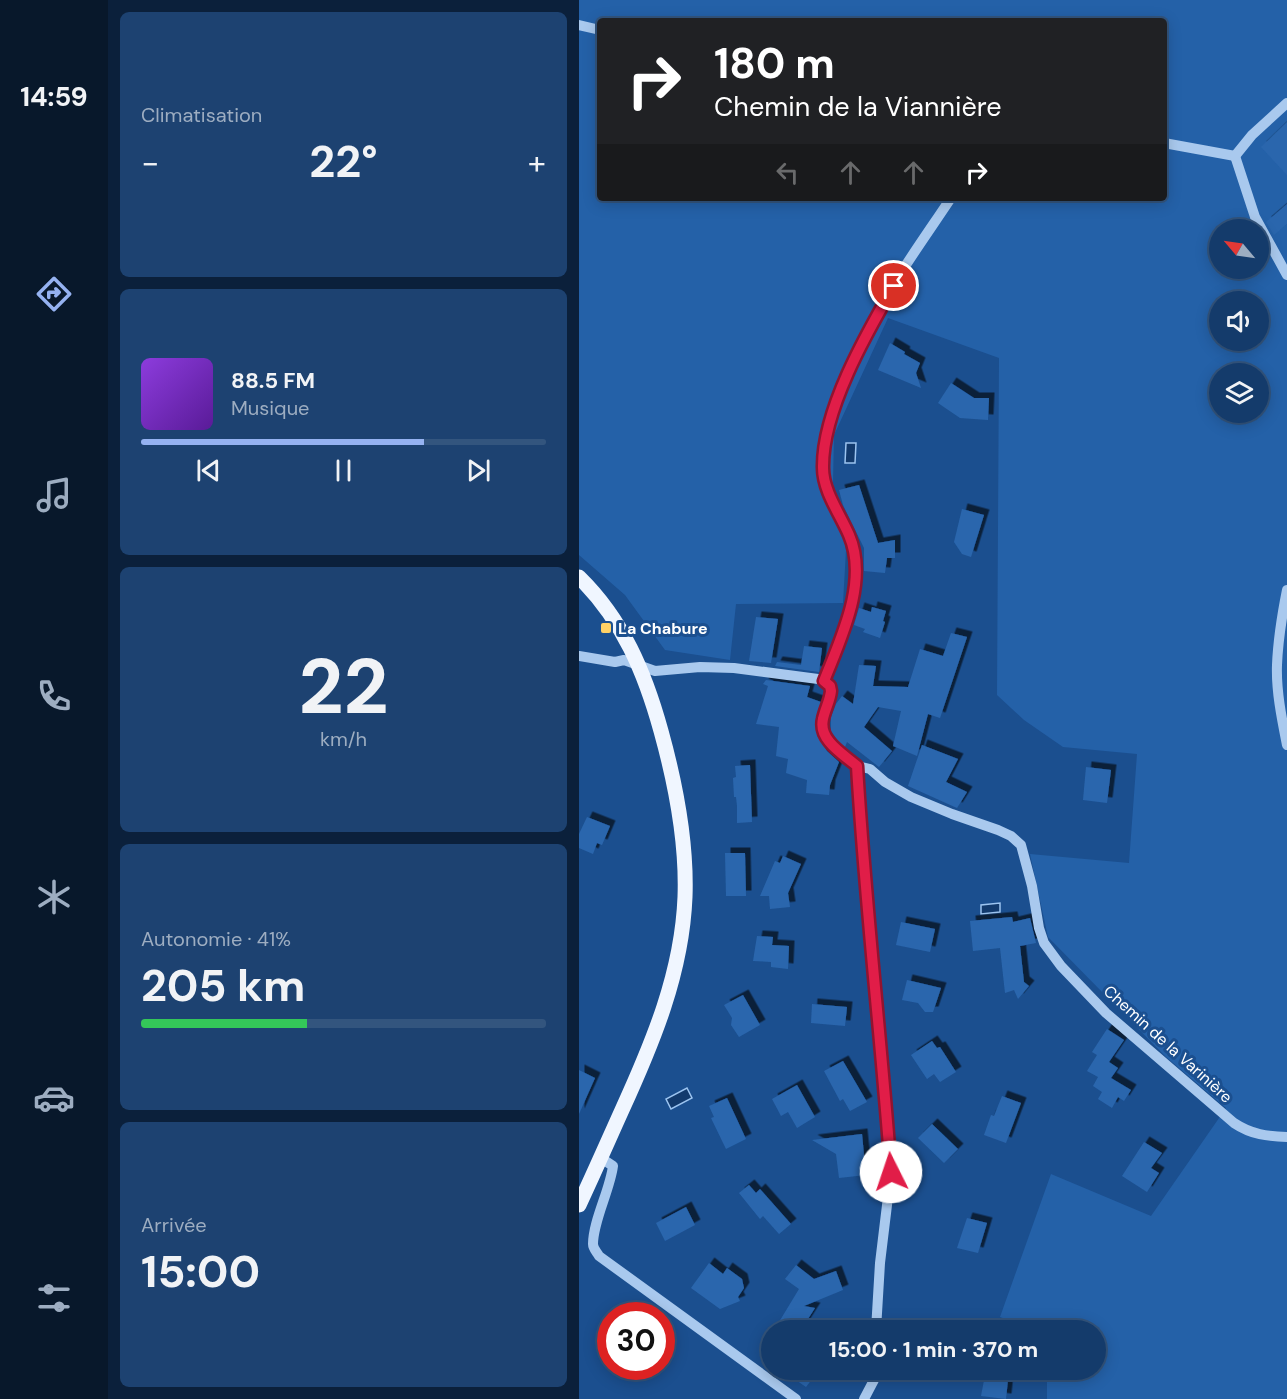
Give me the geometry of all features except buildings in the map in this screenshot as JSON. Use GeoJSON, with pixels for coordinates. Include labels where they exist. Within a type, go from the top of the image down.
{"type":"FeatureCollection","features":[{"type":"Feature","properties":{"kind":"main road"},"geometry":{"type":"LineString","coordinates":[[579,577],[611,615],[625,636],[639,665],[653,702],[673,784],[684,851],[684,898],[679,946],[669,991],[652,1045],[579,1205]]}},
{"type":"Feature","properties":{"kind":"street"},"geometry":{"type":"LineString","coordinates":[[579,25],[597,29]]}},
{"type":"Feature","properties":{"kind":"street"},"geometry":{"type":"LineString","coordinates":[[1235,156],[1252,135],[1287,103]]}},
{"type":"Feature","properties":{"kind":"street"},"geometry":{"type":"LineString","coordinates":[[1167,144],[1235,156]]}},
{"type":"Feature","properties":{"kind":"street"},"geometry":{"type":"LineString","coordinates":[[1235,156],[1255,217],[1287,274]]}},
{"type":"Feature","properties":{"kind":"street"},"geometry":{"type":"LineString","coordinates":[[579,656],[615,662],[624,660],[655,670],[700,667],[753,669],[824,681],[848,618],[855,591],[853,548],[827,487],[823,471],[823,451],[841,392],[871,325],[905,266],[949,201]]}},
{"type":"Feature","properties":{"kind":"street"},"geometry":{"type":"LineString","coordinates":[[1287,590],[1277,666],[1287,745]]}},
{"type":"Feature","properties":{"kind":"street","name":"Chemin de la Varinière"},"geometry":{"type":"LineString","coordinates":[[824,681],[830,686],[831,691],[822,729],[827,739],[857,766],[870,769],[885,782],[911,796],[1011,836],[1021,845],[1044,943],[1061,966],[1106,1013],[1234,1123],[1258,1135],[1287,1137]]}},
{"type":"Feature","properties":{"kind":"street"},"geometry":{"type":"LineString","coordinates":[[857,766],[891,1172],[880,1263],[877,1320]]}},
{"type":"Feature","properties":{"kind":"street"},"geometry":{"type":"LineString","coordinates":[[601,1158],[613,1166],[612,1178],[595,1231],[593,1246],[599,1256],[796,1399]]}},
{"type":"Feature","properties":{"kind":"street"},"geometry":{"type":"LineString","coordinates":[[864,1399],[874,1380]]}},
{"type":"Feature","properties":{"kind":"shaded area"},"geometry":{"type":"Polygon","coordinates":[[[579,0],[1287,0],[1287,1399],[1047,1399],[1047,1380],[1106,1380],[1106,1320],[1008,1320],[1000,1317],[1051,1174],[1151,1216],[1226,1108],[1166,1057],[1048,937],[1030,854],[1129,863],[1137,754],[1063,747],[1024,720],[997,695],[999,358],[888,318],[834,435],[833,483],[846,550],[843,603],[736,604],[730,660],[665,650],[625,595],[579,555],[579,0]]]}},
{"type":"Feature","properties":{"kind":"shaded area"},"geometry":{"type":"Polygon","coordinates":[[[846,443],[856,443],[855,463],[845,463],[846,443]]]}},
{"type":"Feature","properties":{"kind":"shaded area"},"geometry":{"type":"Polygon","coordinates":[[[1000,903],[1000,912],[981,914],[981,905],[1000,903]]]}},
{"type":"Feature","properties":{"kind":"shaded area"},"geometry":{"type":"Polygon","coordinates":[[[687,1088],[692,1098],[671,1109],[666,1099],[687,1088]]]}},
{"type":"Feature","properties":{"kind":"place","name":"La Chabure"},"geometry":{"type":"Point","coordinates":[606,628]}},
{"type":"Feature","properties":{"kind":"route"},"geometry":{"type":"LineString","coordinates":[[891,1172],[857,766],[834,747],[822,729],[831,691],[830,686],[824,681],[848,618],[855,591],[855,567],[851,538],[827,487],[823,471],[823,451],[841,392],[871,325],[894,286]]}}]}
